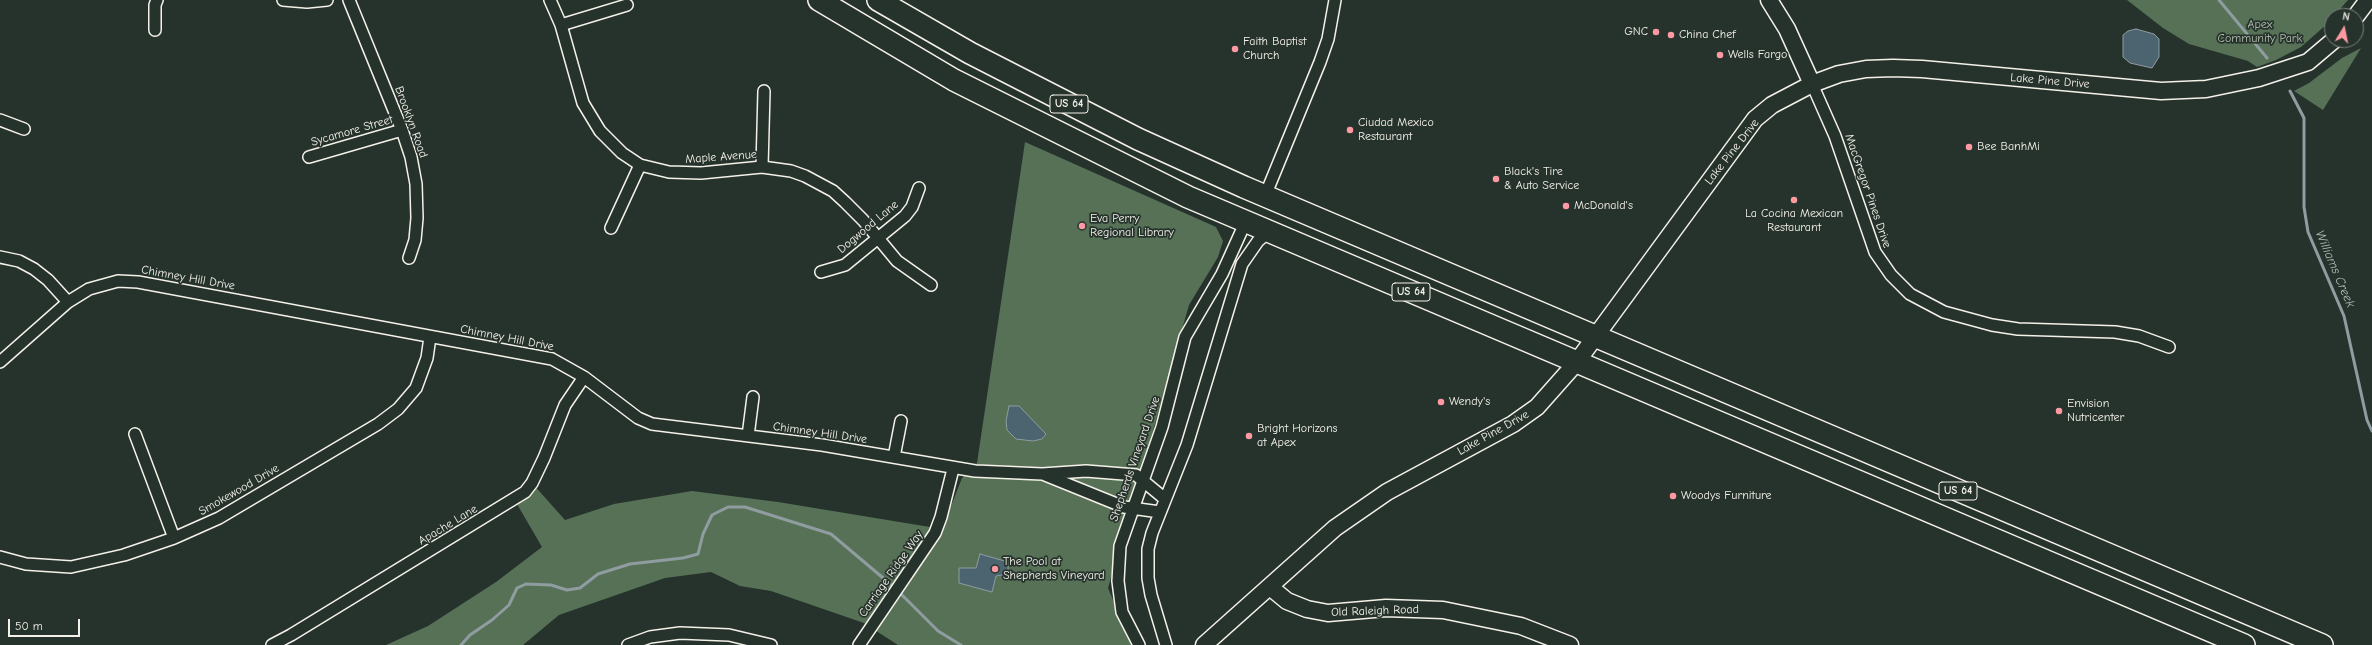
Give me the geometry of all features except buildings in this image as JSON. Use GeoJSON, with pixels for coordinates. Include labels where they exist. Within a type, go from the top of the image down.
{"type":"FeatureCollection","features":[{"type":"Feature","properties":{"kind":"highway","name":"US 64"},"geometry":{"type":"LineString","coordinates":[[819,0],[954,80],[1188,196],[1576,363],[2244,645]]}},
{"type":"Feature","properties":{"kind":"highway","name":"US 64"},"geometry":{"type":"LineString","coordinates":[[878,0],[970,54],[1138,139],[1265,196],[2322,645]]}},
{"type":"Feature","properties":{"kind":"highway"},"geometry":{"type":"LineString","coordinates":[[1109,157],[1241,205],[1253,204],[1265,196]]}},
{"type":"Feature","properties":{"kind":"highway"},"geometry":{"type":"LineString","coordinates":[[1246,221],[1252,214],[1262,211],[1276,214],[1359,245],[1375,243]]}},
{"type":"Feature","properties":{"kind":"main road"},"geometry":{"type":"LineString","coordinates":[[1769,0],[1787,29],[1812,84]]}},
{"type":"Feature","properties":{"kind":"main road","name":"Lake Pine Drive"},"geometry":{"type":"LineString","coordinates":[[1270,587],[1335,528],[1386,492],[1531,412],[1576,363],[1755,120],[1772,105],[1812,84],[1839,74],[1866,69],[1922,68],[2161,91],[2206,89],[2259,78],[2308,62],[2325,48]]}},
{"type":"Feature","properties":{"kind":"main road"},"geometry":{"type":"LineString","coordinates":[[1204,645],[1270,587]]}},
{"type":"Feature","properties":{"kind":"main road","name":"Old Raleigh Road"},"geometry":{"type":"LineString","coordinates":[[1270,587],[1287,601],[1307,609],[1328,613],[1386,608],[1443,610],[1521,626],[1570,645]]}},
{"type":"Feature","properties":{"kind":"street"},"geometry":{"type":"LineString","coordinates":[[155,30],[155,5],[157,0]]}},
{"type":"Feature","properties":{"kind":"street"},"geometry":{"type":"LineString","coordinates":[[283,0],[307,2],[327,0]]}},
{"type":"Feature","properties":{"kind":"street","name":"Brooklyn Road"},"geometry":{"type":"LineString","coordinates":[[349,0],[402,130],[412,162],[417,201],[416,235],[409,258]]}},
{"type":"Feature","properties":{"kind":"street","name":"Maple Avenue"},"geometry":{"type":"LineString","coordinates":[[550,0],[561,25],[576,80],[590,117],[610,143],[640,165],[669,172],[684,173],[762,167],[791,171],[805,176],[833,192],[863,220],[897,261],[931,285]]}},
{"type":"Feature","properties":{"kind":"street"},"geometry":{"type":"LineString","coordinates":[[1265,196],[1320,62],[1328,39],[1335,0]]}},
{"type":"Feature","properties":{"kind":"street"},"geometry":{"type":"LineString","coordinates":[[561,25],[626,5]]}},
{"type":"Feature","properties":{"kind":"street","name":"MacGregor Pines Drive"},"geometry":{"type":"LineString","coordinates":[[1812,84],[1835,136],[1874,252],[1891,275],[1910,294],[1944,312],[2005,328],[2115,332],[2139,336],[2170,347]]}},
{"type":"Feature","properties":{"kind":"street"},"geometry":{"type":"LineString","coordinates":[[762,167],[764,91]]}},
{"type":"Feature","properties":{"kind":"street"},"geometry":{"type":"LineString","coordinates":[[0,120],[24,129]]}},
{"type":"Feature","properties":{"kind":"street","name":"Sycamore Street"},"geometry":{"type":"LineString","coordinates":[[309,157],[402,130]]}},
{"type":"Feature","properties":{"kind":"street"},"geometry":{"type":"LineString","coordinates":[[611,228],[640,165]]}},
{"type":"Feature","properties":{"kind":"street","name":"Dogwood Lane"},"geometry":{"type":"LineString","coordinates":[[821,272],[845,265],[905,216],[912,207],[919,188]]}},
{"type":"Feature","properties":{"kind":"street","name":"Shepherds Vineyard Drive"},"geometry":{"type":"LineString","coordinates":[[1139,645],[1122,612],[1118,581],[1118,552],[1162,428],[1185,337],[1222,274],[1246,221]]}},
{"type":"Feature","properties":{"kind":"street"},"geometry":{"type":"LineString","coordinates":[[1166,645],[1151,596],[1147,564],[1152,533],[1191,431],[1242,264],[1250,250],[1261,238],[1265,235],[1277,235]]}},
{"type":"Feature","properties":{"kind":"street"},"geometry":{"type":"LineString","coordinates":[[0,257],[19,261],[34,269],[48,280],[68,302]]}},
{"type":"Feature","properties":{"kind":"street","name":"Chimney Hill Drive"},"geometry":{"type":"LineString","coordinates":[[0,362],[68,302],[89,289],[118,281],[138,282],[538,356],[562,364],[584,377],[638,418],[652,424],[894,457],[953,469],[1042,474],[1086,471],[1136,475],[1143,479],[1165,499]]}},
{"type":"Feature","properties":{"kind":"street","name":"Smokewood Drive"},"geometry":{"type":"LineString","coordinates":[[0,557],[26,564],[71,567],[104,561],[174,538],[237,508],[378,424],[398,409],[416,388],[426,358],[430,337]]}},
{"type":"Feature","properties":{"kind":"street","name":"Apache Lane"},"geometry":{"type":"LineString","coordinates":[[272,645],[298,631],[524,492],[532,483],[544,458],[565,405],[584,377]]}},
{"type":"Feature","properties":{"kind":"street"},"geometry":{"type":"LineString","coordinates":[[748,436],[753,396]]}},
{"type":"Feature","properties":{"kind":"street"},"geometry":{"type":"LineString","coordinates":[[894,457],[901,421]]}},
{"type":"Feature","properties":{"kind":"street"},"geometry":{"type":"LineString","coordinates":[[135,434],[174,538]]}},
{"type":"Feature","properties":{"kind":"street","name":"Carriage Ridge Way"},"geometry":{"type":"LineString","coordinates":[[859,645],[935,533],[941,517],[953,469]]}},
{"type":"Feature","properties":{"kind":"street","name":"Chimney Hill Drive"},"geometry":{"type":"LineString","coordinates":[[1042,474],[1132,510],[1160,512]]}},
{"type":"Feature","properties":{"kind":"street"},"geometry":{"type":"LineString","coordinates":[[628,645],[650,637],[680,633],[729,634],[771,645]]}},
{"type":"Feature","properties":{"kind":"green space","name":"Apex Community Park"},"geometry":{"type":"Polygon","coordinates":[[[2127,0],[2348,0],[2341,8],[2324,8],[2324,27],[2301,47],[2276,60],[2257,67],[2248,61],[2189,44],[2163,28],[2127,0]]]}},
{"type":"Feature","properties":{"kind":"green space","name":"Apex Community Park"},"geometry":{"type":"Polygon","coordinates":[[[2361,48],[2323,110],[2294,91],[2309,83],[2342,58],[2361,48]]]}},
{"type":"Feature","properties":{"kind":"green space"},"geometry":{"type":"Polygon","coordinates":[[[1025,142],[1216,227],[1223,241],[1218,257],[1189,305],[1108,588],[1132,645],[898,645],[864,623],[771,591],[740,586],[711,572],[665,578],[559,615],[523,645],[386,645],[428,626],[496,582],[542,547],[514,499],[532,483],[565,520],[614,504],[692,491],[778,502],[942,529],[962,478],[977,463],[1025,142]]]}},
{"type":"Feature","properties":{"kind":"water"},"geometry":{"type":"Polygon","coordinates":[[[2136,29],[2154,34],[2159,39],[2159,57],[2152,68],[2130,63],[2123,57],[2123,35],[2128,31],[2136,29]]]}},
{"type":"Feature","properties":{"kind":"water"},"geometry":{"type":"Polygon","coordinates":[[[1009,406],[1019,406],[1046,434],[1042,439],[1033,441],[1016,439],[1007,430],[1006,421],[1009,406]]]}},
{"type":"Feature","properties":{"kind":"water"},"geometry":{"type":"Polygon","coordinates":[[[980,554],[1008,562],[1008,574],[996,576],[992,592],[959,583],[959,568],[976,568],[980,554]]]}},
{"type":"Feature","properties":{"kind":"waterway","name":"Williams Creek"},"geometry":{"type":"LineString","coordinates":[[2219,0],[2267,58]]}},
{"type":"Feature","properties":{"kind":"waterway","name":"Williams Creek"},"geometry":{"type":"LineString","coordinates":[[2290,91],[2304,118],[2304,207],[2308,232],[2344,316],[2367,420],[2372,431]]}},
{"type":"Feature","properties":{"kind":"waterway"},"geometry":{"type":"LineString","coordinates":[[461,645],[470,635],[492,620],[509,605],[517,588],[526,584],[551,585],[567,590],[580,588],[598,574],[630,564],[683,558],[698,554],[703,534],[712,515],[728,507],[745,507],[831,534],[895,588]]}},
{"type":"Feature","properties":{"kind":"waterway"},"geometry":{"type":"LineString","coordinates":[[899,592],[938,631],[961,645]]}},
{"type":"Feature","properties":{"kind":"place","name":"GNC"},"geometry":{"type":"Point","coordinates":[1656,32]}},
{"type":"Feature","properties":{"kind":"place","name":"China Chef"},"geometry":{"type":"Point","coordinates":[1671,35]}},
{"type":"Feature","properties":{"kind":"place","name":"Faith Baptist Church"},"geometry":{"type":"Point","coordinates":[1235,49]}},
{"type":"Feature","properties":{"kind":"place","name":"Wells Fargo"},"geometry":{"type":"Point","coordinates":[1720,55]}},
{"type":"Feature","properties":{"kind":"place","name":"Ciudad Mexico Restaurant"},"geometry":{"type":"Point","coordinates":[1350,130]}},
{"type":"Feature","properties":{"kind":"place","name":"Bee BanhMi"},"geometry":{"type":"Point","coordinates":[1969,147]}},
{"type":"Feature","properties":{"kind":"place","name":"Black's Tire & Auto Service"},"geometry":{"type":"Point","coordinates":[1496,179]}},
{"type":"Feature","properties":{"kind":"place","name":"La Cocina Mexican Restaurant"},"geometry":{"type":"Point","coordinates":[1794,200]}},
{"type":"Feature","properties":{"kind":"place","name":"McDonald's"},"geometry":{"type":"Point","coordinates":[1566,206]}},
{"type":"Feature","properties":{"kind":"place","name":"Eva Perry Regional Library"},"geometry":{"type":"Point","coordinates":[1082,226]}},
{"type":"Feature","properties":{"kind":"place","name":"Wendy's"},"geometry":{"type":"Point","coordinates":[1441,402]}},
{"type":"Feature","properties":{"kind":"place","name":"Envision Nutricenter"},"geometry":{"type":"Point","coordinates":[2059,411]}},
{"type":"Feature","properties":{"kind":"place","name":"Bright Horizons at Apex"},"geometry":{"type":"Point","coordinates":[1249,436]}},
{"type":"Feature","properties":{"kind":"place","name":"Woodys Furniture"},"geometry":{"type":"Point","coordinates":[1673,496]}},
{"type":"Feature","properties":{"kind":"place","name":"The Pool at Shepherds Vineyard"},"geometry":{"type":"Point","coordinates":[995,569]}}]}
